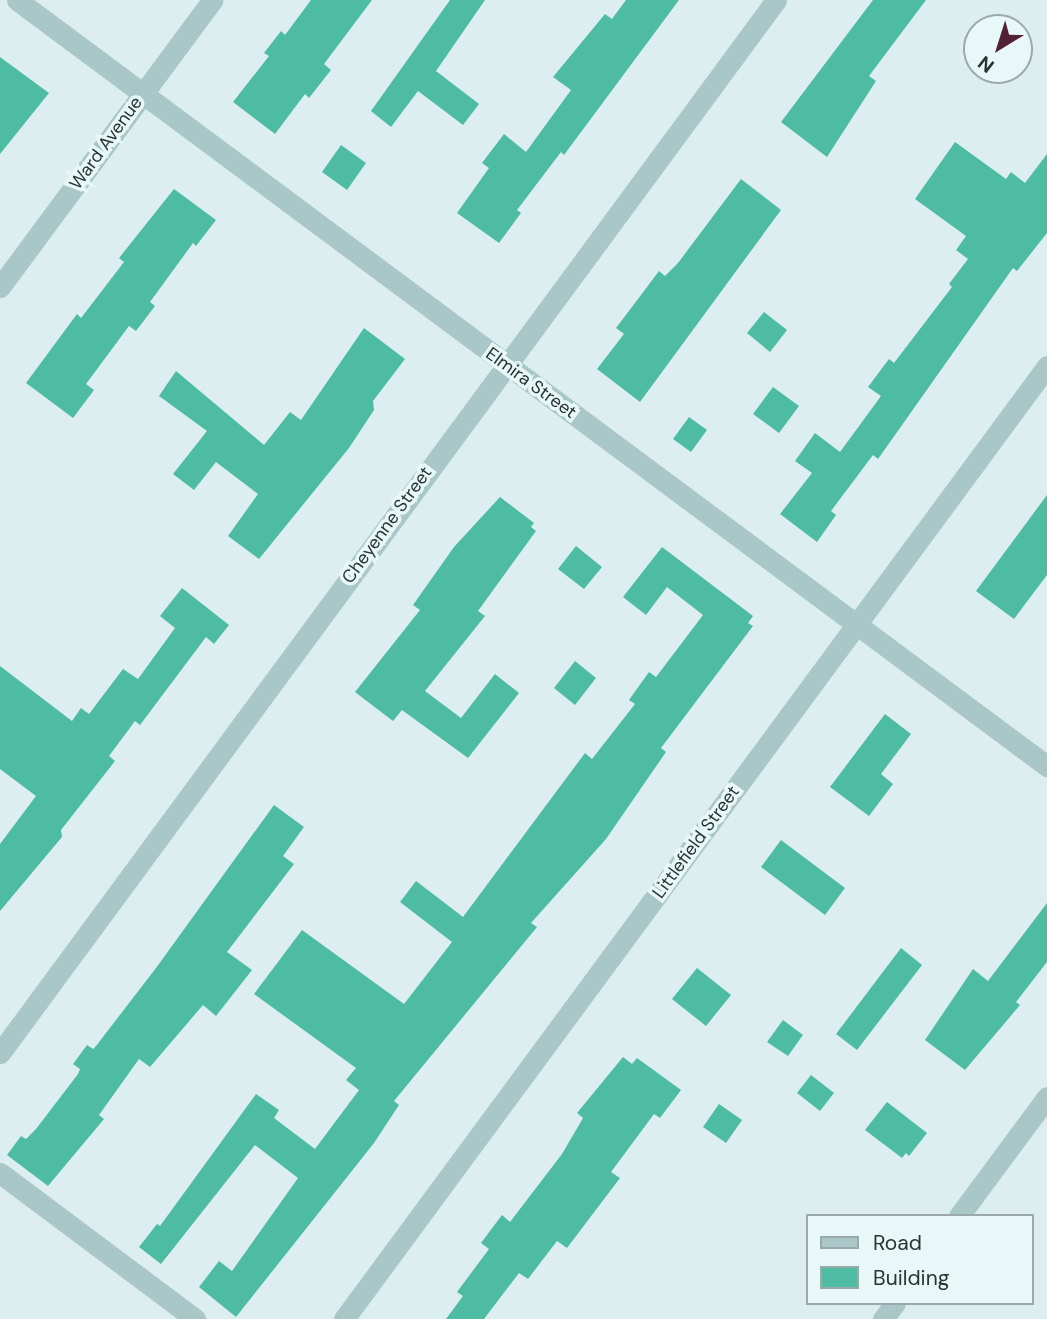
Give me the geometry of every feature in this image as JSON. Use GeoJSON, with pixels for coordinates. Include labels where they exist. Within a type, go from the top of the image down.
{"type":"FeatureCollection","features":[{"type":"Feature","properties":{"kind":"street","name":"Elmira Street"},"geometry":{"type":"LineString","coordinates":[[17,0],[1047,766]]}},
{"type":"Feature","properties":{"kind":"street","name":"Ward Avenue"},"geometry":{"type":"LineString","coordinates":[[0,287],[212,0]]}},
{"type":"Feature","properties":{"kind":"street","name":"Cheyenne Street"},"geometry":{"type":"LineString","coordinates":[[0,1052],[776,0]]}},
{"type":"Feature","properties":{"kind":"street","name":"Littlefield Street"},"geometry":{"type":"LineString","coordinates":[[344,1319],[1047,366]]}},
{"type":"Feature","properties":{"kind":"street"},"geometry":{"type":"LineString","coordinates":[[960,1214],[1047,1097]]}},
{"type":"Feature","properties":{"kind":"street"},"geometry":{"type":"LineString","coordinates":[[0,1173],[195,1319]]}},
{"type":"Feature","properties":{"kind":"building"},"geometry":{"type":"Polygon","coordinates":[[[311,0],[372,0],[324,64],[331,70],[309,98],[305,94],[275,134],[233,102],[269,56],[264,53],[281,31],[285,35],[311,0]]]}},
{"type":"Feature","properties":{"kind":"building"},"geometry":{"type":"Polygon","coordinates":[[[450,0],[485,0],[436,71],[479,104],[463,125],[418,91],[391,127],[371,111],[450,0]]]}},
{"type":"Feature","properties":{"kind":"building"},"geometry":{"type":"Polygon","coordinates":[[[626,0],[679,0],[564,155],[561,152],[517,210],[521,213],[499,243],[457,213],[489,168],[482,163],[504,134],[526,152],[571,90],[553,77],[605,14],[612,19],[626,0]]]}},
{"type":"Feature","properties":{"kind":"building"},"geometry":{"type":"Polygon","coordinates":[[[873,0],[926,0],[869,76],[876,81],[827,157],[781,122],[873,0]]]}},
{"type":"Feature","properties":{"kind":"building"},"geometry":{"type":"Polygon","coordinates":[[[0,57],[49,93],[0,154],[0,57]]]}},
{"type":"Feature","properties":{"kind":"building"},"geometry":{"type":"Polygon","coordinates":[[[955,142],[1006,179],[1011,172],[1025,183],[1047,154],[1047,233],[1017,271],[1013,268],[878,459],[873,455],[831,511],[836,515],[817,542],[780,514],[812,473],[795,461],[815,433],[840,452],[881,396],[868,387],[889,359],[894,363],[952,287],[949,284],[968,259],[956,250],[966,236],[915,199],[955,142]]]}},
{"type":"Feature","properties":{"kind":"building"},"geometry":{"type":"Polygon","coordinates":[[[341,145],[366,163],[347,190],[322,172],[341,145]]]}},
{"type":"Feature","properties":{"kind":"building"},"geometry":{"type":"Polygon","coordinates":[[[741,179],[781,210],[640,402],[597,369],[624,334],[616,328],[659,271],[665,276],[678,263],[741,179]]]}},
{"type":"Feature","properties":{"kind":"building"},"geometry":{"type":"Polygon","coordinates":[[[174,189],[216,220],[196,246],[193,243],[150,302],[155,306],[136,331],[129,326],[86,384],[94,390],[73,418],[26,383],[77,314],[81,318],[124,262],[119,258],[174,189]]]}},
{"type":"Feature","properties":{"kind":"building"},"geometry":{"type":"Polygon","coordinates":[[[764,312],[787,330],[770,352],[747,333],[764,312]]]}},
{"type":"Feature","properties":{"kind":"building"},"geometry":{"type":"Polygon","coordinates":[[[364,328],[405,359],[373,401],[374,410],[349,448],[259,559],[228,536],[258,494],[216,462],[194,490],[173,474],[207,431],[159,396],[176,371],[264,445],[290,412],[301,420],[364,328]]]}},
{"type":"Feature","properties":{"kind":"building"},"geometry":{"type":"Polygon","coordinates":[[[773,387],[799,406],[779,433],[753,414],[773,387]]]}},
{"type":"Feature","properties":{"kind":"building"},"geometry":{"type":"Polygon","coordinates":[[[689,417],[707,430],[691,452],[673,439],[689,417]]]}},
{"type":"Feature","properties":{"kind":"building"},"geometry":{"type":"Polygon","coordinates":[[[1047,495],[1047,575],[1014,619],[976,591],[1047,495]]]}},
{"type":"Feature","properties":{"kind":"building"},"geometry":{"type":"Polygon","coordinates":[[[500,497],[534,523],[531,527],[536,531],[478,611],[485,616],[425,691],[461,718],[495,674],[519,693],[468,758],[402,710],[393,721],[355,692],[420,610],[413,605],[454,547],[500,497]]]}},
{"type":"Feature","properties":{"kind":"building"},"geometry":{"type":"Polygon","coordinates":[[[576,546],[602,567],[584,589],[558,569],[576,546]]]}},
{"type":"Feature","properties":{"kind":"building"},"geometry":{"type":"Polygon","coordinates":[[[662,547],[753,616],[748,623],[753,626],[661,748],[666,752],[606,839],[531,923],[537,927],[394,1101],[399,1105],[374,1143],[236,1317],[199,1287],[219,1261],[232,1271],[298,1178],[255,1145],[161,1264],[139,1247],[157,1224],[160,1226],[256,1094],[279,1110],[274,1118],[315,1149],[359,1090],[346,1080],[356,1068],[254,994],[302,930],[404,1004],[452,942],[400,902],[416,881],[463,917],[585,753],[592,759],[635,704],[629,700],[649,672],[656,677],[703,615],[667,587],[646,615],[623,597],[662,547]]]}},
{"type":"Feature","properties":{"kind":"building"},"geometry":{"type":"Polygon","coordinates":[[[182,588],[229,625],[214,644],[206,637],[140,725],[135,721],[109,756],[115,761],[61,830],[62,837],[0,911],[0,844],[36,796],[0,769],[0,666],[72,721],[81,708],[89,714],[123,669],[138,679],[175,628],[160,616],[182,588]]]}},
{"type":"Feature","properties":{"kind":"building"},"geometry":{"type":"Polygon","coordinates":[[[575,661],[596,678],[575,705],[554,688],[575,661]]]}},
{"type":"Feature","properties":{"kind":"building"},"geometry":{"type":"Polygon","coordinates":[[[885,714],[911,734],[881,774],[893,784],[869,816],[830,787],[885,714]]]}},
{"type":"Feature","properties":{"kind":"building"},"geometry":{"type":"Polygon","coordinates":[[[274,805],[304,827],[283,856],[294,864],[227,952],[252,970],[216,1016],[203,1005],[150,1067],[139,1059],[99,1115],[104,1119],[48,1186],[7,1155],[21,1136],[26,1139],[36,1129],[78,1074],[80,1069],[73,1064],[87,1045],[93,1049],[96,1046],[274,805]]]}},
{"type":"Feature","properties":{"kind":"building"},"geometry":{"type":"Polygon","coordinates":[[[781,840],[845,888],[825,915],[761,867],[781,840]]]}},
{"type":"Feature","properties":{"kind":"building"},"geometry":{"type":"Polygon","coordinates":[[[1047,903],[1047,962],[1016,1002],[1020,1005],[965,1070],[925,1040],[973,969],[988,981],[1047,903]]]}},
{"type":"Feature","properties":{"kind":"building"},"geometry":{"type":"Polygon","coordinates":[[[901,948],[922,965],[857,1050],[836,1034],[901,948]]]}},
{"type":"Feature","properties":{"kind":"building"},"geometry":{"type":"Polygon","coordinates":[[[697,968],[731,995],[706,1026],[672,999],[697,968]]]}},
{"type":"Feature","properties":{"kind":"building"},"geometry":{"type":"Polygon","coordinates":[[[783,1020],[803,1035],[788,1056],[767,1042],[783,1020]]]}},
{"type":"Feature","properties":{"kind":"building"},"geometry":{"type":"Polygon","coordinates":[[[623,1057],[632,1064],[637,1058],[681,1090],[660,1118],[654,1114],[611,1172],[620,1178],[567,1248],[557,1241],[528,1279],[519,1273],[484,1319],[446,1319],[463,1296],[457,1292],[489,1249],[481,1243],[502,1215],[510,1222],[562,1154],[583,1118],[577,1113],[623,1057]]]}},
{"type":"Feature","properties":{"kind":"building"},"geometry":{"type":"Polygon","coordinates":[[[811,1075],[834,1093],[820,1111],[797,1093],[811,1075]]]}},
{"type":"Feature","properties":{"kind":"building"},"geometry":{"type":"Polygon","coordinates":[[[887,1102],[927,1133],[909,1156],[906,1153],[902,1158],[865,1130],[887,1102]]]}},
{"type":"Feature","properties":{"kind":"building"},"geometry":{"type":"Polygon","coordinates":[[[719,1104],[742,1120],[726,1143],[703,1127],[719,1104]]]}}]}
